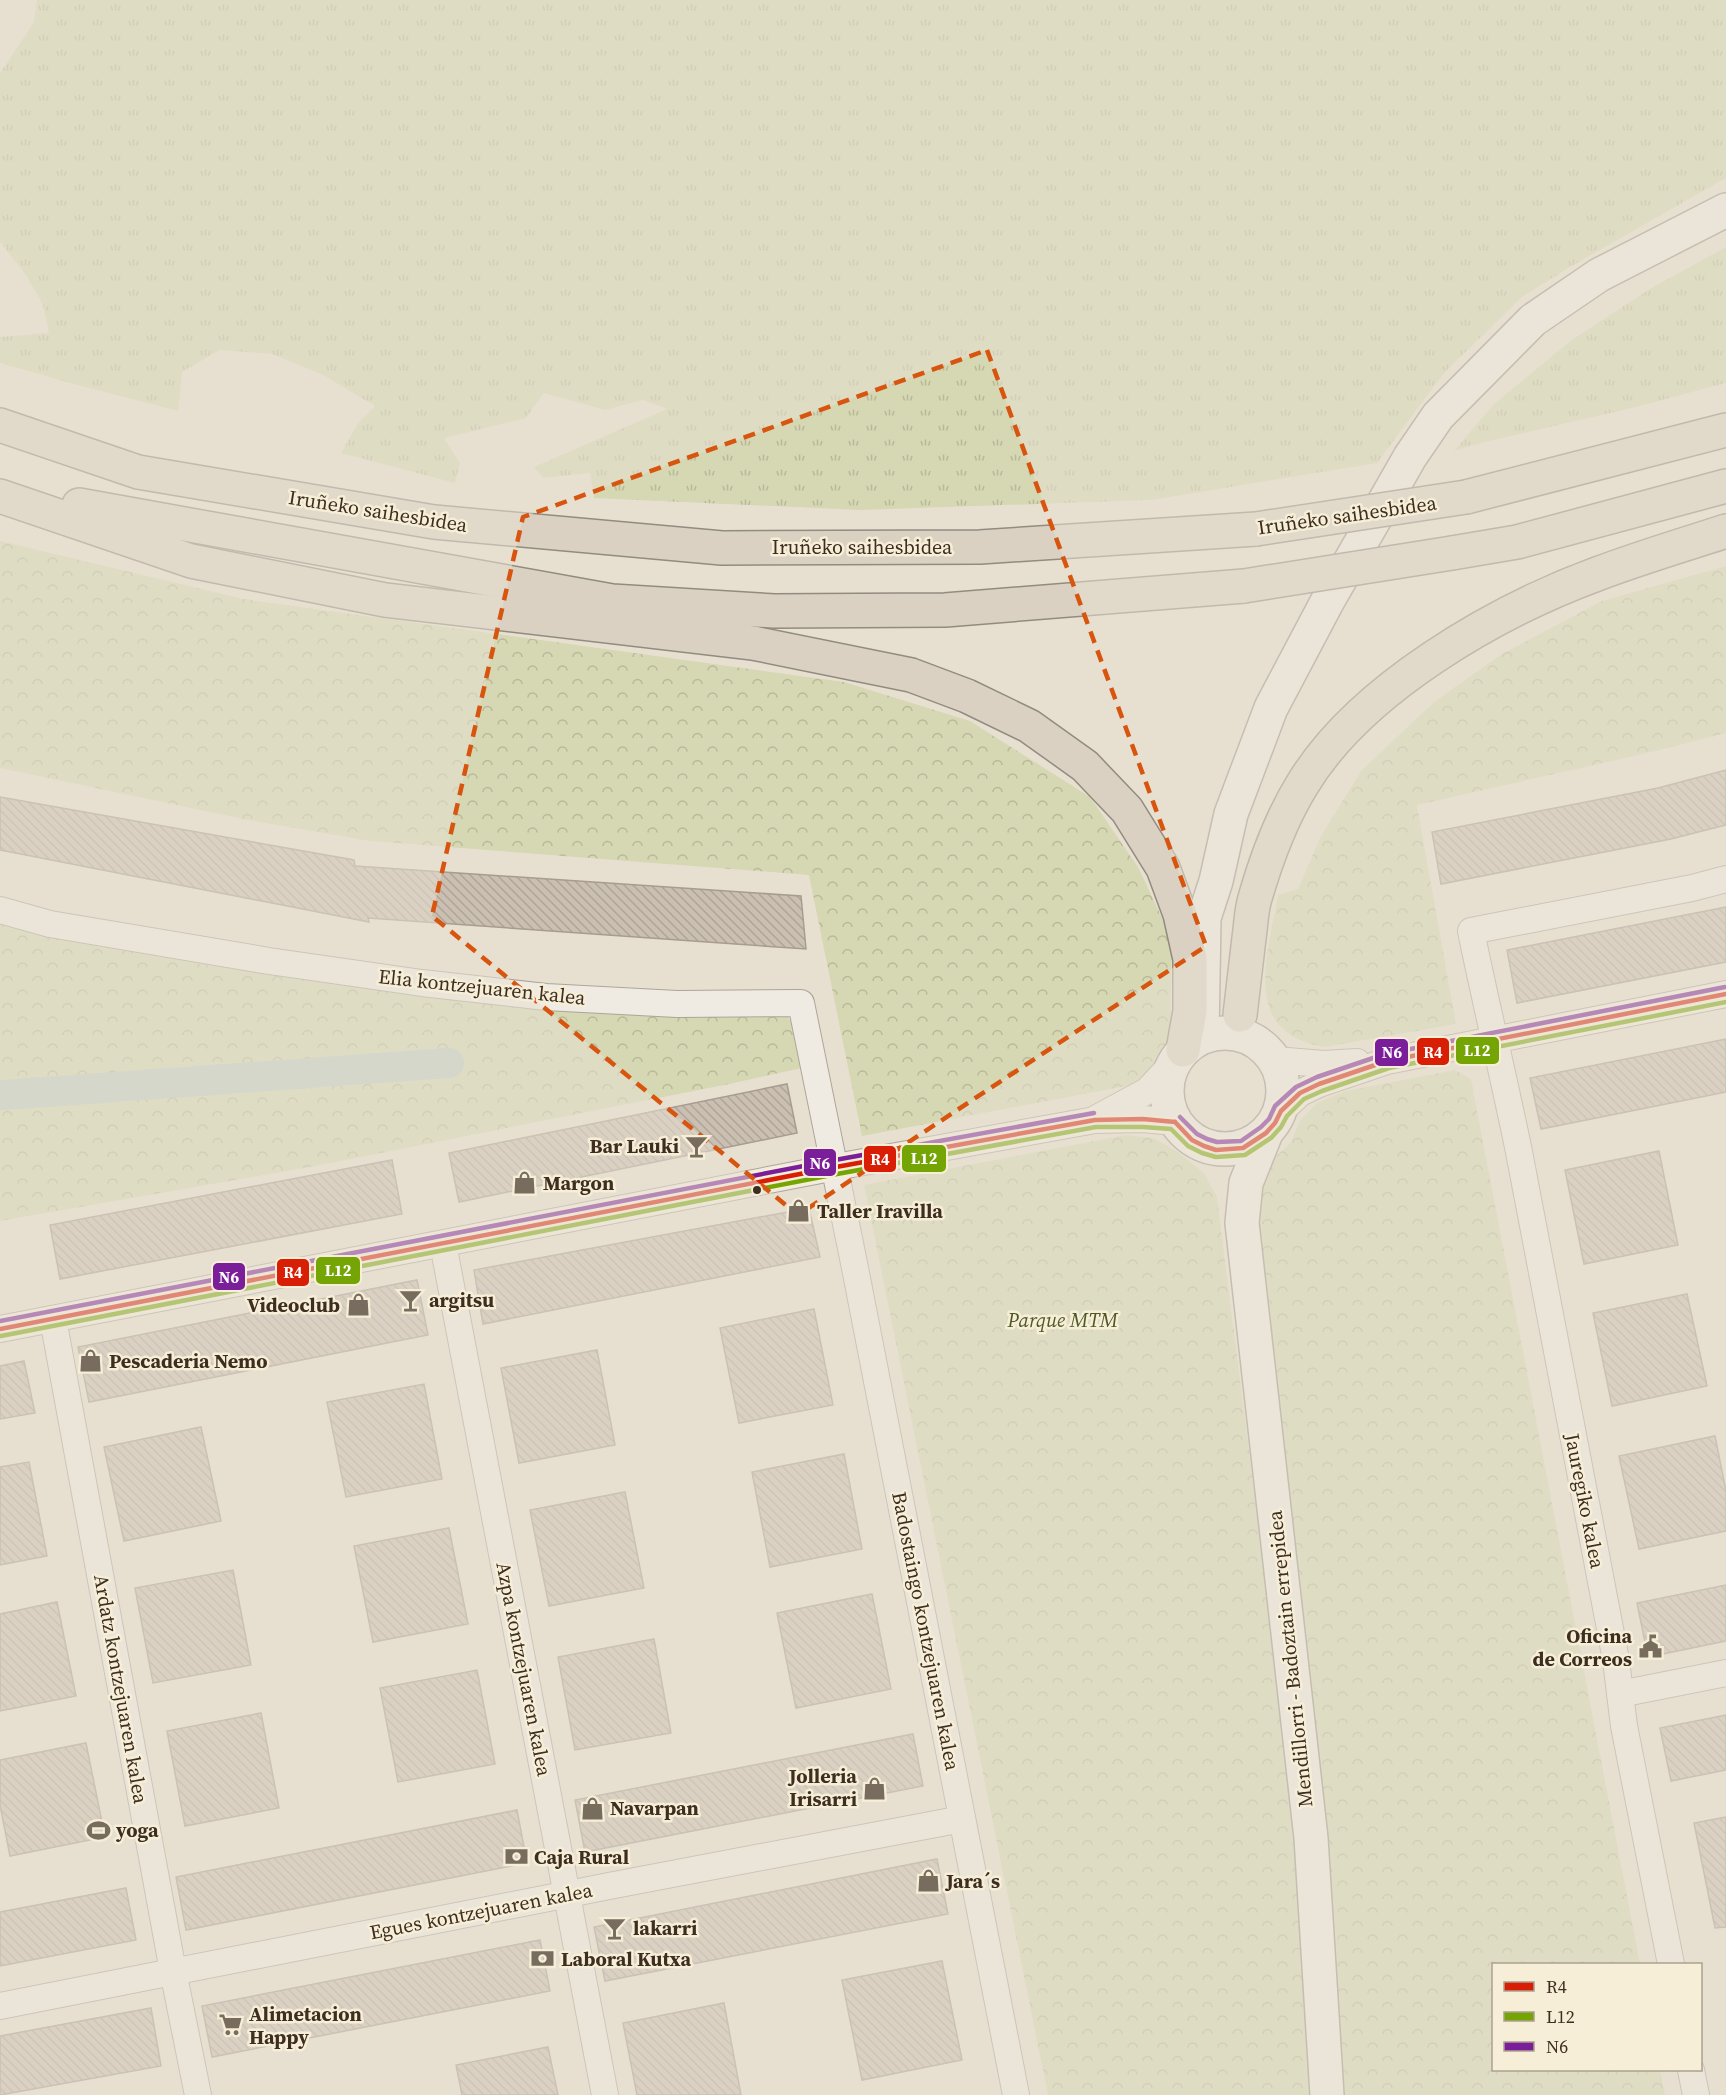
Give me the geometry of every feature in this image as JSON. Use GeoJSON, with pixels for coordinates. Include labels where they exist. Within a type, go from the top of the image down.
{"type":"FeatureCollection","features":[{"type":"Feature","properties":{"kind":"highway"},"geometry":{"type":"LineString","coordinates":[[1543,477],[1726,408]]}},
{"type":"Feature","properties":{"kind":"highway","name":"Iruñeko saihesbidea"},"geometry":{"type":"LineString","coordinates":[[0,425],[138,472],[434,522],[722,548],[980,546],[1256,529],[1466,497],[1726,430]]}},
{"type":"Feature","properties":{"kind":"highway"},"geometry":{"type":"LineString","coordinates":[[1516,543],[1726,486]]}},
{"type":"Feature","properties":{"kind":"highway"},"geometry":{"type":"LineString","coordinates":[[0,491],[612,601],[774,611],[945,610],[1244,586],[1516,543],[1716,534]]}},
{"type":"Feature","properties":{"kind":"highway"},"geometry":{"type":"LineString","coordinates":[[0,496],[191,561],[385,600],[753,643],[911,675],[967,696],[1029,726],[1085,766],[1127,810],[1163,868],[1180,914],[1190,959],[1190,1011],[1186,1049]]}},
{"type":"Feature","properties":{"kind":"highway"},"geometry":{"type":"LineString","coordinates":[[1242,1026],[1254,900],[1275,841],[1302,785],[1335,740],[1388,690],[1418,668],[1519,608],[1596,574],[1716,534]]}},
{"type":"Feature","properties":{"kind":"street"},"geometry":{"type":"LineString","coordinates":[[1726,210],[1599,275],[1533,320],[1438,416],[1398,478],[1271,708],[1231,814],[1216,881],[1204,918],[1186,1049],[1167,1081],[1167,1103],[1175,1122],[1192,1140],[1216,1150],[1243,1148],[1273,1122],[1300,1093],[1387,1061],[1493,1038],[1726,994]]}},
{"type":"Feature","properties":{"kind":"street","name":"Jauregiko kalea"},"geometry":{"type":"LineString","coordinates":[[1671,1963],[1624,1726],[1616,1660],[1519,1152],[1471,931],[1692,888],[1726,879]]}},
{"type":"Feature","properties":{"kind":"street"},"geometry":{"type":"LineString","coordinates":[[1216,881],[1224,968],[1242,1026],[1275,1060],[1284,1085],[1273,1122]]}},
{"type":"Feature","properties":{"kind":"street","name":"Elia kontzejuaren kalea"},"geometry":{"type":"LineString","coordinates":[[0,910],[50,924],[269,961],[422,983],[546,997],[677,1004],[801,1003],[836,1167]]}},
{"type":"Feature","properties":{"kind":"street"},"geometry":{"type":"LineString","coordinates":[[1095,1119],[1147,1091],[1186,1049],[1242,1026]]}},
{"type":"Feature","properties":{"kind":"street"},"geometry":{"type":"LineString","coordinates":[[1275,1060],[1324,1064],[1387,1061]]}},
{"type":"Feature","properties":{"kind":"street"},"geometry":{"type":"LineString","coordinates":[[0,1329],[1095,1119],[1175,1122]]}},
{"type":"Feature","properties":{"kind":"street","name":"Mendillorri - Badoztain errepidea"},"geometry":{"type":"LineString","coordinates":[[1273,1122],[1246,1183],[1242,1223],[1311,1838],[1327,2095]]}},
{"type":"Feature","properties":{"kind":"street","name":"Mendillorri - Badoztain errepidea"},"geometry":{"type":"LineString","coordinates":[[1216,1150],[1242,1223]]}},
{"type":"Feature","properties":{"kind":"street","name":"Badostaingo kontzejuaren kalea"},"geometry":{"type":"LineString","coordinates":[[836,1167],[1016,2095]]}},
{"type":"Feature","properties":{"kind":"street","name":"Azpa kontzejuaren kalea"},"geometry":{"type":"LineString","coordinates":[[443,1244],[605,2095]]}},
{"type":"Feature","properties":{"kind":"street","name":"Ardatz kontzejuaren kalea"},"geometry":{"type":"LineString","coordinates":[[53,1318],[173,1971],[198,2095]]}},
{"type":"Feature","properties":{"kind":"street"},"geometry":{"type":"LineString","coordinates":[[1620,1694],[1726,1673]]}},
{"type":"Feature","properties":{"kind":"street","name":"Egues kontzejuaren kalea"},"geometry":{"type":"LineString","coordinates":[[0,2006],[566,1894],[962,1819]]}},
{"type":"Feature","properties":{"kind":"street"},"geometry":{"type":"LineString","coordinates":[[1691,2071],[1696,2095]]}},
{"type":"Feature","properties":{"kind":"highlighted area"},"geometry":{"type":"Polygon","coordinates":[[[987,350],[1206,946],[798,1215],[432,916],[523,517],[987,350]]]}},
{"type":"Feature","properties":{"kind":"green space"},"geometry":{"type":"Polygon","coordinates":[[[37,0],[1726,0],[1726,178],[1522,297],[1444,373],[1377,463],[1152,500],[860,510],[594,498],[590,473],[543,478],[534,467],[667,409],[643,400],[605,410],[544,393],[526,418],[444,438],[460,463],[455,483],[341,453],[358,423],[375,406],[323,375],[272,354],[220,350],[182,372],[178,411],[0,363],[0,337],[49,333],[43,305],[26,275],[0,242],[0,73],[34,22],[37,0]]]}},
{"type":"Feature","properties":{"kind":"green space"},"geometry":{"type":"Polygon","coordinates":[[[1726,247],[1726,383],[1454,451],[1494,404],[1570,341],[1653,287],[1726,247]]]}},
{"type":"Feature","properties":{"kind":"green space"},"geometry":{"type":"Polygon","coordinates":[[[0,541],[244,599],[844,682],[970,721],[1090,797],[1138,867],[1172,939],[1170,1048],[1148,1082],[862,1136],[809,875],[370,841],[248,820],[0,768],[0,541]]]}},
{"type":"Feature","properties":{"kind":"green space"},"geometry":{"type":"Polygon","coordinates":[[[1726,566],[1726,733],[1417,805],[1456,1024],[1325,1047],[1298,1039],[1280,1026],[1270,1009],[1266,988],[1269,942],[1278,895],[1298,889],[1321,836],[1361,771],[1434,702],[1500,655],[1602,601],[1726,566]]]}},
{"type":"Feature","properties":{"kind":"green space"},"geometry":{"type":"Polygon","coordinates":[[[0,923],[202,964],[427,995],[540,1006],[787,1016],[795,1027],[802,1068],[305,1168],[0,1221],[0,923]]]}},
{"type":"Feature","properties":{"kind":"green space"},"geometry":{"type":"Polygon","coordinates":[[[1455,1070],[1471,1079],[1640,1963],[1492,1963],[1492,2071],[1660,2071],[1665,2095],[1343,2095],[1317,1771],[1259,1222],[1260,1189],[1272,1160],[1290,1143],[1300,1121],[1317,1103],[1345,1091],[1455,1070]]]}},
{"type":"Feature","properties":{"kind":"green space","name":"Parque MTM"},"geometry":{"type":"Polygon","coordinates":[[[1125,1135],[1154,1138],[1178,1152],[1204,1173],[1217,1197],[1285,1757],[1296,1870],[1311,2095],[1048,2095],[864,1185],[1125,1135]]]}},
{"type":"Feature","properties":{"kind":"building"},"geometry":{"type":"Polygon","coordinates":[[[1726,770],[1726,825],[1671,839],[1441,884],[1432,832],[1658,788],[1726,770]]]}},
{"type":"Feature","properties":{"kind":"building"},"geometry":{"type":"Polygon","coordinates":[[[0,797],[354,860],[355,866],[801,896],[806,949],[368,918],[369,922],[0,850],[0,797]]]}},
{"type":"Feature","properties":{"kind":"building"},"geometry":{"type":"Polygon","coordinates":[[[1726,907],[1726,962],[1517,1003],[1507,950],[1726,907]]]}},
{"type":"Feature","properties":{"kind":"building"},"geometry":{"type":"Polygon","coordinates":[[[1726,1039],[1726,1092],[1541,1129],[1530,1078],[1726,1039]]]}},
{"type":"Feature","properties":{"kind":"building"},"geometry":{"type":"Polygon","coordinates":[[[787,1084],[797,1133],[459,1202],[449,1153],[787,1084]]]}},
{"type":"Feature","properties":{"kind":"building"},"geometry":{"type":"Polygon","coordinates":[[[1659,1151],[1678,1245],[1584,1264],[1565,1170],[1659,1151]]]}},
{"type":"Feature","properties":{"kind":"building"},"geometry":{"type":"Polygon","coordinates":[[[392,1160],[402,1214],[60,1279],[50,1225],[392,1160]]]}},
{"type":"Feature","properties":{"kind":"building"},"geometry":{"type":"Polygon","coordinates":[[[809,1208],[820,1257],[483,1324],[474,1270],[809,1208]]]}},
{"type":"Feature","properties":{"kind":"building"},"geometry":{"type":"Polygon","coordinates":[[[417,1280],[428,1335],[89,1402],[78,1347],[417,1280]]]}},
{"type":"Feature","properties":{"kind":"building"},"geometry":{"type":"Polygon","coordinates":[[[1687,1294],[1707,1386],[1612,1406],[1593,1313],[1687,1294]]]}},
{"type":"Feature","properties":{"kind":"building"},"geometry":{"type":"Polygon","coordinates":[[[814,1309],[833,1405],[739,1423],[720,1328],[814,1309]]]}},
{"type":"Feature","properties":{"kind":"building"},"geometry":{"type":"Polygon","coordinates":[[[597,1350],[615,1445],[519,1463],[501,1368],[597,1350]]]}},
{"type":"Feature","properties":{"kind":"building"},"geometry":{"type":"Polygon","coordinates":[[[24,1361],[35,1413],[0,1419],[0,1366],[24,1361]]]}},
{"type":"Feature","properties":{"kind":"building"},"geometry":{"type":"Polygon","coordinates":[[[424,1384],[442,1479],[346,1497],[327,1402],[424,1384]]]}},
{"type":"Feature","properties":{"kind":"building"},"geometry":{"type":"Polygon","coordinates":[[[201,1427],[221,1521],[124,1541],[104,1447],[201,1427]]]}},
{"type":"Feature","properties":{"kind":"building"},"geometry":{"type":"Polygon","coordinates":[[[1715,1436],[1726,1491],[1726,1531],[1639,1549],[1619,1456],[1715,1436]]]}},
{"type":"Feature","properties":{"kind":"building"},"geometry":{"type":"Polygon","coordinates":[[[844,1454],[862,1549],[770,1567],[752,1472],[844,1454]]]}},
{"type":"Feature","properties":{"kind":"building"},"geometry":{"type":"Polygon","coordinates":[[[29,1462],[47,1556],[0,1565],[0,1467],[29,1462]]]}},
{"type":"Feature","properties":{"kind":"building"},"geometry":{"type":"Polygon","coordinates":[[[625,1492],[644,1588],[549,1606],[530,1510],[625,1492]]]}},
{"type":"Feature","properties":{"kind":"building"},"geometry":{"type":"Polygon","coordinates":[[[449,1528],[468,1624],[373,1642],[354,1546],[449,1528]]]}},
{"type":"Feature","properties":{"kind":"building"},"geometry":{"type":"Polygon","coordinates":[[[233,1570],[251,1665],[153,1683],[135,1588],[233,1570]]]}},
{"type":"Feature","properties":{"kind":"building"},"geometry":{"type":"Polygon","coordinates":[[[1726,1585],[1726,1641],[1648,1657],[1637,1603],[1726,1585]]]}},
{"type":"Feature","properties":{"kind":"building"},"geometry":{"type":"Polygon","coordinates":[[[872,1594],[891,1689],[796,1708],[777,1613],[872,1594]]]}},
{"type":"Feature","properties":{"kind":"building"},"geometry":{"type":"Polygon","coordinates":[[[57,1602],[76,1696],[0,1711],[0,1614],[57,1602]]]}},
{"type":"Feature","properties":{"kind":"building"},"geometry":{"type":"Polygon","coordinates":[[[654,1639],[671,1733],[575,1750],[558,1657],[654,1639]]]}},
{"type":"Feature","properties":{"kind":"building"},"geometry":{"type":"Polygon","coordinates":[[[477,1670],[495,1764],[398,1782],[380,1688],[477,1670]]]}},
{"type":"Feature","properties":{"kind":"building"},"geometry":{"type":"Polygon","coordinates":[[[261,1713],[279,1808],[185,1826],[167,1731],[261,1713]]]}},
{"type":"Feature","properties":{"kind":"building"},"geometry":{"type":"Polygon","coordinates":[[[1726,1715],[1726,1770],[1671,1781],[1660,1728],[1726,1715]]]}},
{"type":"Feature","properties":{"kind":"building"},"geometry":{"type":"Polygon","coordinates":[[[913,1734],[923,1786],[585,1852],[575,1800],[913,1734]]]}},
{"type":"Feature","properties":{"kind":"building"},"geometry":{"type":"Polygon","coordinates":[[[86,1743],[105,1837],[10,1856],[0,1805],[0,1760],[86,1743]]]}},
{"type":"Feature","properties":{"kind":"building"},"geometry":{"type":"Polygon","coordinates":[[[517,1810],[527,1863],[186,1930],[176,1877],[517,1810]]]}},
{"type":"Feature","properties":{"kind":"building"},"geometry":{"type":"Polygon","coordinates":[[[1726,1817],[1726,1927],[1715,1928],[1694,1823],[1726,1817]]]}},
{"type":"Feature","properties":{"kind":"building"},"geometry":{"type":"Polygon","coordinates":[[[937,1859],[948,1914],[605,1981],[594,1927],[937,1859]]]}},
{"type":"Feature","properties":{"kind":"building"},"geometry":{"type":"Polygon","coordinates":[[[126,1888],[136,1940],[0,1966],[0,1912],[126,1888]]]}},
{"type":"Feature","properties":{"kind":"building"},"geometry":{"type":"Polygon","coordinates":[[[540,1940],[550,1991],[212,2057],[202,2006],[540,1940]]]}},
{"type":"Feature","properties":{"kind":"building"},"geometry":{"type":"Polygon","coordinates":[[[942,1961],[962,2060],[862,2080],[842,1980],[942,1961]]]}},
{"type":"Feature","properties":{"kind":"building"},"geometry":{"type":"Polygon","coordinates":[[[724,2003],[741,2095],[637,2095],[623,2023],[724,2003]]]}},
{"type":"Feature","properties":{"kind":"building"},"geometry":{"type":"Polygon","coordinates":[[[151,2008],[161,2066],[0,2095],[0,2036],[151,2008]]]}},
{"type":"Feature","properties":{"kind":"building"},"geometry":{"type":"Polygon","coordinates":[[[548,2047],[558,2095],[462,2095],[456,2065],[548,2047]]]}},
{"type":"Feature","properties":{"kind":"waterway"},"geometry":{"type":"LineString","coordinates":[[3,1095],[449,1063]]}},
{"type":"Feature","properties":{"kind":"transit line","name":"N6"},"geometry":{"type":"LineString","coordinates":[[1180,1117],[1197,1134],[1207,1139],[1217,1142],[1241,1141],[1261,1127],[1269,1119],[1275,1106],[1296,1087],[1317,1077],[1385,1054],[1725,987]]}},
{"type":"Feature","properties":{"kind":"transit line","name":"R4"},"geometry":{"type":"LineString","coordinates":[[1175,1122],[1192,1140],[1204,1146],[1216,1150],[1243,1148],[1266,1133],[1275,1123],[1281,1111],[1300,1093],[1319,1084],[1387,1061],[1726,994]]}},
{"type":"Feature","properties":{"kind":"transit line","name":"L12"},"geometry":{"type":"LineString","coordinates":[[1,1336],[837,1174],[1096,1127],[1171,1129],[1188,1146],[1202,1153],[1216,1157],[1245,1155],[1271,1138],[1287,1116],[1304,1099],[1389,1068],[1726,1002]]}},
{"type":"Feature","properties":{"kind":"transit line","name":"N6"},"geometry":{"type":"LineString","coordinates":[[0,1321],[835,1160],[1094,1113]]}},
{"type":"Feature","properties":{"kind":"transit line","name":"R4"},"geometry":{"type":"LineString","coordinates":[[0,1329],[836,1167],[1095,1120],[1143,1119],[1175,1122]]}},
{"type":"Feature","properties":{"kind":"place","name":"Bar Lauki"},"geometry":{"type":"Point","coordinates":[697,1146]}},
{"type":"Feature","properties":{"kind":"place","name":"Margon"},"geometry":{"type":"Point","coordinates":[525,1183]}},
{"type":"Feature","properties":{"kind":"place","name":"Taller Iravilla"},"geometry":{"type":"Point","coordinates":[799,1211]}},
{"type":"Feature","properties":{"kind":"place","name":"argitsu"},"geometry":{"type":"Point","coordinates":[411,1300]}},
{"type":"Feature","properties":{"kind":"place","name":"Videoclub"},"geometry":{"type":"Point","coordinates":[358,1305]}},
{"type":"Feature","properties":{"kind":"place","name":"Pescaderia Nemo"},"geometry":{"type":"Point","coordinates":[91,1361]}},
{"type":"Feature","properties":{"kind":"place","name":"Oficina de Correos"},"geometry":{"type":"Point","coordinates":[1650,1647]}},
{"type":"Feature","properties":{"kind":"place","name":"Jolleria Irisarri"},"geometry":{"type":"Point","coordinates":[875,1788]}},
{"type":"Feature","properties":{"kind":"place","name":"Navarpan"},"geometry":{"type":"Point","coordinates":[592,1808]}},
{"type":"Feature","properties":{"kind":"place","name":"yoga"},"geometry":{"type":"Point","coordinates":[98,1830]}},
{"type":"Feature","properties":{"kind":"place","name":"Caja Rural"},"geometry":{"type":"Point","coordinates":[516,1857]}},
{"type":"Feature","properties":{"kind":"place","name":"Jara´s"},"geometry":{"type":"Point","coordinates":[928,1881]}},
{"type":"Feature","properties":{"kind":"place","name":"lakarri"},"geometry":{"type":"Point","coordinates":[615,1928]}},
{"type":"Feature","properties":{"kind":"place","name":"Laboral Kutxa"},"geometry":{"type":"Point","coordinates":[543,1959]}},
{"type":"Feature","properties":{"kind":"place","name":"Alimetacion Happy"},"geometry":{"type":"Point","coordinates":[231,2025]}}]}
